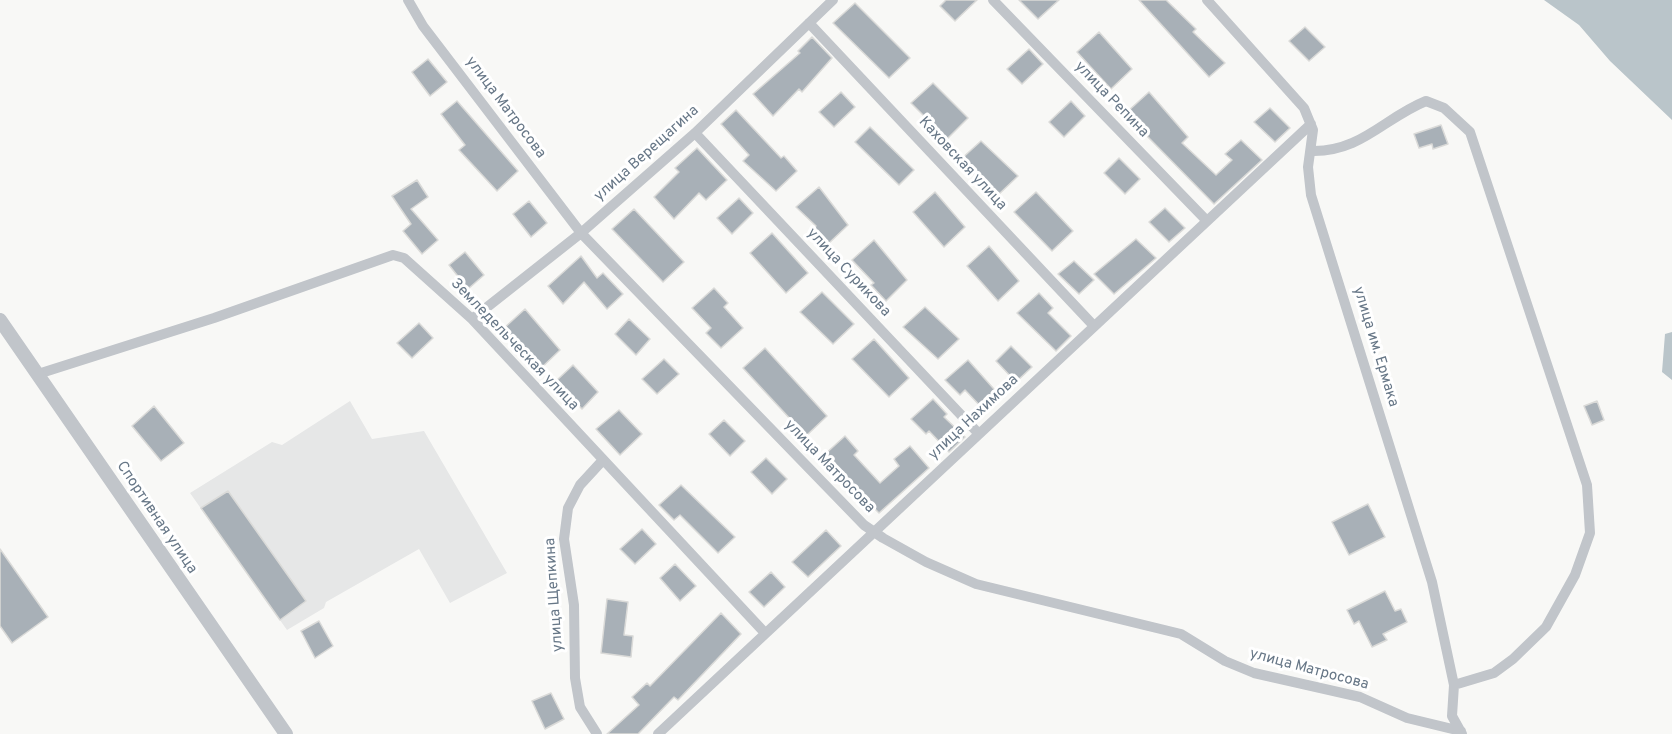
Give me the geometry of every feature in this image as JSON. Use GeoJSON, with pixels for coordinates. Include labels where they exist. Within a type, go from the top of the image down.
{"type":"FeatureCollection","features":[{"type":"Feature","properties":{"kind":"street","name":"улица Матросова"},"geometry":{"type":"LineString","coordinates":[[408,0],[423,26],[581,233],[864,525],[874,532],[927,562],[976,584],[1181,634],[1225,661],[1254,673],[1360,697],[1407,718],[1461,733]]}},
{"type":"Feature","properties":{"kind":"street","name":"улица Верещагина"},"geometry":{"type":"LineString","coordinates":[[472,319],[581,233],[695,133],[832,0]]}},
{"type":"Feature","properties":{"kind":"street","name":"улица Репина"},"geometry":{"type":"LineString","coordinates":[[993,0],[1207,221]]}},
{"type":"Feature","properties":{"kind":"street","name":"улица им. Ермака"},"geometry":{"type":"LineString","coordinates":[[1207,0],[1294,95],[1311,124],[1312,151],[1308,167],[1311,195],[1432,582],[1454,685],[1452,716],[1461,733]]}},
{"type":"Feature","properties":{"kind":"street","name":"Каховская улица"},"geometry":{"type":"LineString","coordinates":[[809,22],[1094,326]]}},
{"type":"Feature","properties":{"kind":"street"},"geometry":{"type":"LineString","coordinates":[[1312,151],[1330,151],[1346,147],[1426,101],[1444,108],[1470,132],[1587,485],[1590,533],[1575,575],[1546,627],[1513,660],[1494,673],[1454,685]]}},
{"type":"Feature","properties":{"kind":"street","name":"улица Нахимова"},"geometry":{"type":"LineString","coordinates":[[658,734],[1311,124]]}},
{"type":"Feature","properties":{"kind":"street","name":"улица Сурикова"},"geometry":{"type":"LineString","coordinates":[[695,133],[979,434]]}},
{"type":"Feature","properties":{"kind":"street","name":"Земледельческая улица"},"geometry":{"type":"LineString","coordinates":[[38,374],[214,318],[393,255],[404,258],[472,319],[765,633]]}},
{"type":"Feature","properties":{"kind":"street","name":"Спортивная улица"},"geometry":{"type":"LineString","coordinates":[[0,320],[286,734]]}},
{"type":"Feature","properties":{"kind":"street","name":"улица Щепкина"},"geometry":{"type":"LineString","coordinates":[[597,734],[580,707],[575,678],[574,605],[564,539],[568,508],[580,485],[603,460]]}},
{"type":"Feature","properties":{"kind":"shaded area"},"geometry":{"type":"Polygon","coordinates":[[[1544,0],[1672,0],[1672,120],[1610,61],[1579,25],[1544,0]]]}},
{"type":"Feature","properties":{"kind":"shaded area"},"geometry":{"type":"Polygon","coordinates":[[[1672,332],[1672,380],[1662,372],[1665,334],[1672,332]]]}},
{"type":"Feature","properties":{"kind":"shaded area"},"geometry":{"type":"Polygon","coordinates":[[[350,401],[372,439],[424,431],[507,573],[450,603],[419,549],[326,602],[324,608],[287,630],[190,493],[272,442],[282,445],[350,401]]]}},
{"type":"Feature","properties":{"kind":"building"},"geometry":{"type":"Polygon","coordinates":[[[946,0],[977,0],[955,21],[940,6],[946,0]]]}},
{"type":"Feature","properties":{"kind":"building"},"geometry":{"type":"Polygon","coordinates":[[[1019,0],[1059,0],[1038,19],[1019,0]]]}},
{"type":"Feature","properties":{"kind":"building"},"geometry":{"type":"Polygon","coordinates":[[[1139,0],[1166,0],[1196,29],[1193,32],[1225,63],[1209,77],[1139,0]]]}},
{"type":"Feature","properties":{"kind":"building"},"geometry":{"type":"Polygon","coordinates":[[[855,3],[910,58],[889,78],[833,23],[855,3]]]}},
{"type":"Feature","properties":{"kind":"building"},"geometry":{"type":"Polygon","coordinates":[[[1305,27],[1325,47],[1309,61],[1289,41],[1305,27]]]}},
{"type":"Feature","properties":{"kind":"building"},"geometry":{"type":"Polygon","coordinates":[[[1099,32],[1132,69],[1111,89],[1077,52],[1099,32]]]}},
{"type":"Feature","properties":{"kind":"building"},"geometry":{"type":"Polygon","coordinates":[[[812,37],[832,58],[802,92],[799,89],[773,116],[753,94],[800,53],[798,51],[812,37]]]}},
{"type":"Feature","properties":{"kind":"building"},"geometry":{"type":"Polygon","coordinates":[[[1029,49],[1043,64],[1022,84],[1007,69],[1029,49]]]}},
{"type":"Feature","properties":{"kind":"building"},"geometry":{"type":"Polygon","coordinates":[[[428,59],[447,82],[430,96],[412,72],[428,59]]]}},
{"type":"Feature","properties":{"kind":"building"},"geometry":{"type":"Polygon","coordinates":[[[933,83],[968,118],[947,139],[911,103],[933,83]]]}},
{"type":"Feature","properties":{"kind":"building"},"geometry":{"type":"Polygon","coordinates":[[[841,92],[855,107],[834,127],[819,112],[841,92]]]}},
{"type":"Feature","properties":{"kind":"building"},"geometry":{"type":"Polygon","coordinates":[[[1149,92],[1188,137],[1182,143],[1216,175],[1232,160],[1225,154],[1241,140],[1262,160],[1214,204],[1147,136],[1149,134],[1127,112],[1149,92]]]}},
{"type":"Feature","properties":{"kind":"building"},"geometry":{"type":"Polygon","coordinates":[[[457,101],[518,171],[497,191],[459,150],[465,145],[441,114],[457,101]]]}},
{"type":"Feature","properties":{"kind":"building"},"geometry":{"type":"Polygon","coordinates":[[[1071,101],[1085,116],[1064,137],[1049,122],[1071,101]]]}},
{"type":"Feature","properties":{"kind":"building"},"geometry":{"type":"Polygon","coordinates":[[[1270,108],[1290,128],[1275,142],[1254,122],[1270,108]]]}},
{"type":"Feature","properties":{"kind":"building"},"geometry":{"type":"Polygon","coordinates":[[[736,110],[781,158],[784,156],[797,171],[776,191],[743,161],[749,155],[721,124],[736,110]]]}},
{"type":"Feature","properties":{"kind":"building"},"geometry":{"type":"Polygon","coordinates":[[[1441,125],[1448,144],[1433,149],[1432,144],[1419,148],[1414,134],[1441,125]]]}},
{"type":"Feature","properties":{"kind":"building"},"geometry":{"type":"Polygon","coordinates":[[[870,127],[914,170],[899,185],[855,142],[870,127]]]}},
{"type":"Feature","properties":{"kind":"building"},"geometry":{"type":"Polygon","coordinates":[[[981,141],[1018,176],[997,196],[959,161],[981,141]]]}},
{"type":"Feature","properties":{"kind":"building"},"geometry":{"type":"Polygon","coordinates":[[[697,148],[727,180],[706,200],[699,193],[674,219],[654,197],[679,172],[675,168],[697,148]]]}},
{"type":"Feature","properties":{"kind":"building"},"geometry":{"type":"Polygon","coordinates":[[[1119,158],[1140,179],[1125,194],[1104,173],[1119,158]]]}},
{"type":"Feature","properties":{"kind":"building"},"geometry":{"type":"Polygon","coordinates":[[[417,180],[428,197],[411,209],[438,240],[422,254],[403,231],[411,224],[392,196],[417,180]]]}},
{"type":"Feature","properties":{"kind":"building"},"geometry":{"type":"Polygon","coordinates":[[[819,187],[848,225],[827,245],[812,229],[816,226],[796,207],[819,187]]]}},
{"type":"Feature","properties":{"kind":"building"},"geometry":{"type":"Polygon","coordinates":[[[935,192],[965,227],[944,247],[913,212],[935,192]]]}},
{"type":"Feature","properties":{"kind":"building"},"geometry":{"type":"Polygon","coordinates":[[[1036,192],[1073,231],[1052,251],[1014,212],[1036,192]]]}},
{"type":"Feature","properties":{"kind":"building"},"geometry":{"type":"Polygon","coordinates":[[[739,198],[753,213],[732,234],[717,218],[739,198]]]}},
{"type":"Feature","properties":{"kind":"building"},"geometry":{"type":"Polygon","coordinates":[[[529,201],[547,223],[531,237],[513,214],[529,201]]]}},
{"type":"Feature","properties":{"kind":"building"},"geometry":{"type":"Polygon","coordinates":[[[1165,208],[1185,228],[1169,242],[1149,222],[1165,208]]]}},
{"type":"Feature","properties":{"kind":"building"},"geometry":{"type":"Polygon","coordinates":[[[634,209],[684,262],[663,282],[612,229],[634,209]]]}},
{"type":"Feature","properties":{"kind":"building"},"geometry":{"type":"Polygon","coordinates":[[[772,233],[808,273],[786,293],[750,253],[772,233]]]}},
{"type":"Feature","properties":{"kind":"building"},"geometry":{"type":"Polygon","coordinates":[[[1136,239],[1156,258],[1114,294],[1094,274],[1136,239]]]}},
{"type":"Feature","properties":{"kind":"building"},"geometry":{"type":"Polygon","coordinates":[[[874,240],[907,280],[886,301],[871,285],[874,283],[852,260],[874,240]]]}},
{"type":"Feature","properties":{"kind":"building"},"geometry":{"type":"Polygon","coordinates":[[[989,246],[1019,281],[998,301],[967,266],[989,246]]]}},
{"type":"Feature","properties":{"kind":"building"},"geometry":{"type":"Polygon","coordinates":[[[465,252],[484,275],[468,289],[449,265],[465,252]]]}},
{"type":"Feature","properties":{"kind":"building"},"geometry":{"type":"Polygon","coordinates":[[[581,256],[597,278],[603,273],[623,294],[607,309],[584,282],[563,304],[548,286],[581,256]]]}},
{"type":"Feature","properties":{"kind":"building"},"geometry":{"type":"Polygon","coordinates":[[[1074,261],[1094,280],[1079,294],[1058,274],[1074,261]]]}},
{"type":"Feature","properties":{"kind":"building"},"geometry":{"type":"Polygon","coordinates":[[[714,288],[728,303],[724,307],[743,328],[721,348],[706,333],[711,328],[692,308],[714,288]]]}},
{"type":"Feature","properties":{"kind":"building"},"geometry":{"type":"Polygon","coordinates":[[[822,292],[854,324],[833,344],[800,312],[822,292]]]}},
{"type":"Feature","properties":{"kind":"building"},"geometry":{"type":"Polygon","coordinates":[[[1039,293],[1053,308],[1048,313],[1071,336],[1056,351],[1017,313],[1039,293]]]}},
{"type":"Feature","properties":{"kind":"building"},"geometry":{"type":"Polygon","coordinates":[[[925,307],[959,339],[938,359],[903,327],[925,307]]]}},
{"type":"Feature","properties":{"kind":"building"},"geometry":{"type":"Polygon","coordinates":[[[525,309],[560,350],[539,370],[503,329],[525,309]]]}},
{"type":"Feature","properties":{"kind":"building"},"geometry":{"type":"Polygon","coordinates":[[[629,319],[650,339],[636,355],[615,334],[629,319]]]}},
{"type":"Feature","properties":{"kind":"building"},"geometry":{"type":"Polygon","coordinates":[[[419,323],[433,338],[412,358],[397,343],[419,323]]]}},
{"type":"Feature","properties":{"kind":"building"},"geometry":{"type":"Polygon","coordinates":[[[874,339],[909,378],[889,397],[852,359],[874,339]]]}},
{"type":"Feature","properties":{"kind":"building"},"geometry":{"type":"Polygon","coordinates":[[[1011,346],[1032,367],[1016,382],[996,361],[1011,346]]]}},
{"type":"Feature","properties":{"kind":"building"},"geometry":{"type":"Polygon","coordinates":[[[765,348],[827,416],[806,436],[743,368],[765,348]]]}},
{"type":"Feature","properties":{"kind":"building"},"geometry":{"type":"Polygon","coordinates":[[[664,359],[679,374],[657,394],[642,379],[664,359]]]}},
{"type":"Feature","properties":{"kind":"building"},"geometry":{"type":"Polygon","coordinates":[[[968,360],[1001,397],[986,412],[965,390],[960,395],[945,380],[968,360]]]}},
{"type":"Feature","properties":{"kind":"building"},"geometry":{"type":"Polygon","coordinates":[[[573,365],[598,392],[582,409],[556,381],[573,365]]]}},
{"type":"Feature","properties":{"kind":"building"},"geometry":{"type":"Polygon","coordinates":[[[933,399],[947,414],[944,417],[965,437],[949,452],[929,431],[926,434],[911,419],[933,399]]]}},
{"type":"Feature","properties":{"kind":"building"},"geometry":{"type":"Polygon","coordinates":[[[1597,401],[1604,420],[1592,425],[1584,406],[1597,401]]]}},
{"type":"Feature","properties":{"kind":"building"},"geometry":{"type":"Polygon","coordinates":[[[154,406],[184,443],[161,461],[132,426],[154,406]]]}},
{"type":"Feature","properties":{"kind":"building"},"geometry":{"type":"Polygon","coordinates":[[[619,410],[642,434],[620,455],[596,429],[619,410]]]}},
{"type":"Feature","properties":{"kind":"building"},"geometry":{"type":"Polygon","coordinates":[[[724,420],[745,441],[730,456],[709,434],[724,420]]]}},
{"type":"Feature","properties":{"kind":"building"},"geometry":{"type":"Polygon","coordinates":[[[845,436],[858,451],[854,455],[880,483],[899,466],[894,459],[910,446],[929,468],[879,513],[863,497],[858,503],[843,487],[848,482],[823,456],[845,436]]]}},
{"type":"Feature","properties":{"kind":"building"},"geometry":{"type":"Polygon","coordinates":[[[766,458],[787,479],[772,494],[751,472],[766,458]]]}},
{"type":"Feature","properties":{"kind":"building"},"geometry":{"type":"Polygon","coordinates":[[[681,485],[735,537],[718,553],[680,515],[674,520],[659,505],[681,485]]]}},
{"type":"Feature","properties":{"kind":"building"},"geometry":{"type":"Polygon","coordinates":[[[228,491],[306,601],[280,620],[201,508],[228,491]]]}},
{"type":"Feature","properties":{"kind":"building"},"geometry":{"type":"Polygon","coordinates":[[[1368,504],[1385,537],[1349,555],[1332,522],[1368,504]]]}},
{"type":"Feature","properties":{"kind":"building"},"geometry":{"type":"Polygon","coordinates":[[[642,529],[656,544],[635,564],[620,549],[642,529]]]}},
{"type":"Feature","properties":{"kind":"building"},"geometry":{"type":"Polygon","coordinates":[[[826,530],[841,546],[808,577],[792,562],[826,530]]]}},
{"type":"Feature","properties":{"kind":"building"},"geometry":{"type":"Polygon","coordinates":[[[0,549],[48,617],[12,643],[0,626],[0,549]]]}},
{"type":"Feature","properties":{"kind":"building"},"geometry":{"type":"Polygon","coordinates":[[[675,564],[696,586],[680,601],[660,578],[675,564]]]}},
{"type":"Feature","properties":{"kind":"building"},"geometry":{"type":"Polygon","coordinates":[[[771,572],[785,587],[764,607],[749,592],[771,572]]]}},
{"type":"Feature","properties":{"kind":"building"},"geometry":{"type":"Polygon","coordinates":[[[1385,591],[1395,611],[1401,609],[1407,622],[1383,634],[1387,640],[1372,647],[1359,621],[1354,624],[1347,610],[1385,591]]]}},
{"type":"Feature","properties":{"kind":"building"},"geometry":{"type":"Polygon","coordinates":[[[607,599],[628,602],[624,635],[633,636],[631,657],[601,653],[607,599]]]}},
{"type":"Feature","properties":{"kind":"building"},"geometry":{"type":"Polygon","coordinates":[[[721,613],[741,634],[678,700],[674,697],[638,734],[607,734],[639,705],[632,697],[647,683],[650,686],[721,613]]]}},
{"type":"Feature","properties":{"kind":"building"},"geometry":{"type":"Polygon","coordinates":[[[319,621],[333,646],[315,658],[301,631],[319,621]]]}},
{"type":"Feature","properties":{"kind":"building"},"geometry":{"type":"Polygon","coordinates":[[[551,693],[564,719],[545,729],[532,701],[551,693]]]}}]}
